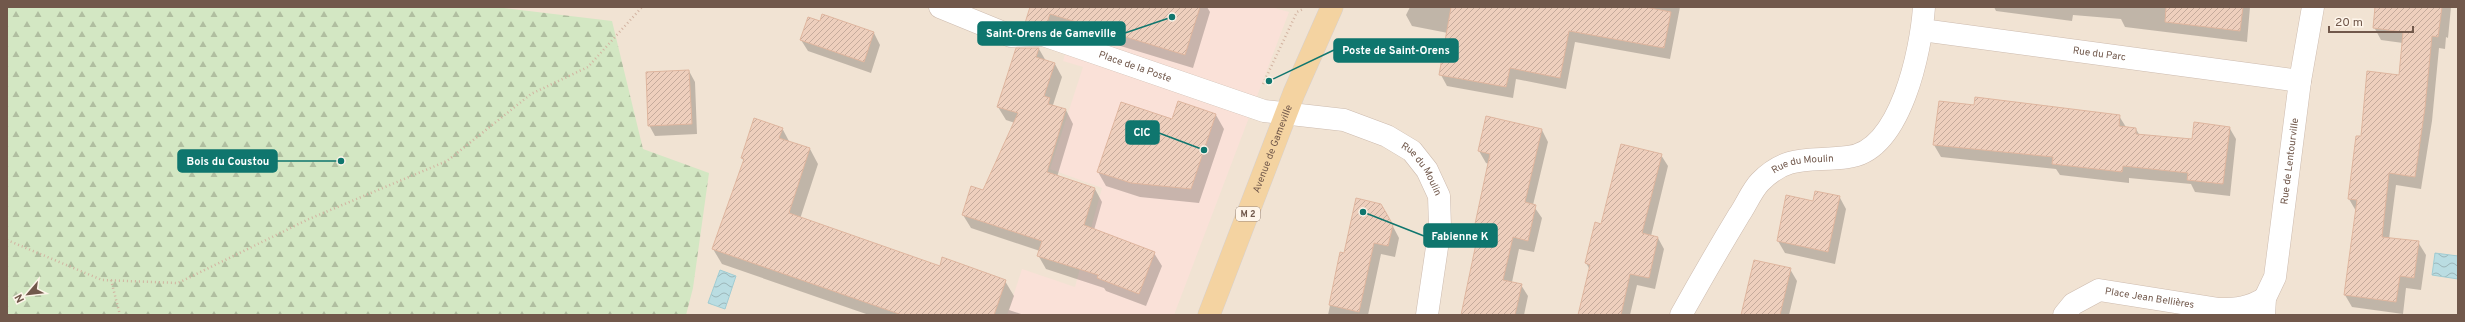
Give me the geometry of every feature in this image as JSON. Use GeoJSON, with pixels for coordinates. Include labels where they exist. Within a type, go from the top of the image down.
{"type":"FeatureCollection","features":[{"type":"Feature","properties":{"kind":"main road","name":"Avenue de Gameville"},"geometry":{"type":"LineString","coordinates":[[1209,315],[1286,114],[1332,7]]}},
{"type":"Feature","properties":{"kind":"street","name":"Place de la Poste"},"geometry":{"type":"LineString","coordinates":[[940,7],[1011,36],[1043,35],[1247,106],[1286,114]]}},
{"type":"Feature","properties":{"kind":"street"},"geometry":{"type":"LineString","coordinates":[[1922,30],[1924,7]]}},
{"type":"Feature","properties":{"kind":"street","name":"Rue de Lentourville"},"geometry":{"type":"LineString","coordinates":[[2264,306],[2275,277],[2300,81],[2313,7]]}},
{"type":"Feature","properties":{"kind":"street","name":"Rue du Moulin"},"geometry":{"type":"LineString","coordinates":[[1681,315],[1760,182],[1788,161],[1814,158],[1849,157],[1872,147],[1894,120],[1910,82],[1922,30]]}},
{"type":"Feature","properties":{"kind":"street","name":"Rue du Parc"},"geometry":{"type":"LineString","coordinates":[[1922,30],[2300,81]]}},
{"type":"Feature","properties":{"kind":"street","name":"Rue du Moulin"},"geometry":{"type":"LineString","coordinates":[[1286,114],[1344,120],[1387,136],[1412,151],[1427,170],[1439,196],[1440,227],[1427,315]]}},
{"type":"Feature","properties":{"kind":"street","name":"Place Jean Bellières"},"geometry":{"type":"LineString","coordinates":[[2064,315],[2073,304],[2099,290],[2219,309],[2264,306]]}},
{"type":"Feature","properties":{"kind":"path"},"geometry":{"type":"LineString","coordinates":[[7,240],[102,280],[178,283],[309,219],[447,161],[531,94],[588,67],[642,7]]}},
{"type":"Feature","properties":{"kind":"path"},"geometry":{"type":"LineString","coordinates":[[1264,90],[1262,86],[1297,12],[1309,7]]}},
{"type":"Feature","properties":{"kind":"path"},"geometry":{"type":"LineString","coordinates":[[111,280],[120,315]]}},
{"type":"Feature","properties":{"kind":"shaded area"},"geometry":{"type":"Polygon","coordinates":[[[7,7],[2458,7],[2458,315],[7,315],[7,7]]]}},
{"type":"Feature","properties":{"kind":"shaded area"},"geometry":{"type":"Polygon","coordinates":[[[1079,7],[1271,7],[1289,12],[1174,315],[1007,315],[1022,269],[1075,287],[1102,188],[1050,169],[1083,67],[1063,61],[1079,7]]]}},
{"type":"Feature","properties":{"kind":"green space"},"geometry":{"type":"Polygon","coordinates":[[[7,7],[496,7],[612,21],[643,149],[709,173],[693,288],[686,315],[7,315],[7,7]]]}},
{"type":"Feature","properties":{"kind":"water"},"geometry":{"type":"Polygon","coordinates":[[[2435,253],[2458,256],[2458,279],[2432,275],[2435,253]]]}},
{"type":"Feature","properties":{"kind":"water"},"geometry":{"type":"Polygon","coordinates":[[[720,270],[736,276],[725,309],[708,303],[720,270]]]}},
{"type":"Feature","properties":{"kind":"building"},"geometry":{"type":"Polygon","coordinates":[[[1030,7],[1200,7],[1185,55],[1050,14],[1047,23],[1025,23],[1030,7]]]}},
{"type":"Feature","properties":{"kind":"building"},"geometry":{"type":"Polygon","coordinates":[[[1451,7],[1645,7],[1671,12],[1664,48],[1569,31],[1560,78],[1510,68],[1506,87],[1439,75],[1451,7]]]}},
{"type":"Feature","properties":{"kind":"building"},"geometry":{"type":"Polygon","coordinates":[[[2166,7],[2243,7],[2240,31],[2165,22],[2166,7]]]}},
{"type":"Feature","properties":{"kind":"building"},"geometry":{"type":"Polygon","coordinates":[[[2375,7],[2442,7],[2438,37],[2432,36],[2425,108],[2415,177],[2389,173],[2382,237],[2419,241],[2414,278],[2400,276],[2396,302],[2344,295],[2357,200],[2348,199],[2356,136],[2361,136],[2367,71],[2399,75],[2403,32],[2373,28],[2375,7]]]}},
{"type":"Feature","properties":{"kind":"building"},"geometry":{"type":"Polygon","coordinates":[[[822,14],[874,32],[864,62],[800,40],[808,17],[820,21],[822,14]]]}},
{"type":"Feature","properties":{"kind":"building"},"geometry":{"type":"Polygon","coordinates":[[[1016,48],[1039,48],[1036,57],[1055,63],[1044,96],[1050,98],[1048,104],[1066,109],[1047,172],[1095,188],[1084,225],[1155,252],[1139,294],[1097,278],[1098,275],[1037,256],[1042,241],[962,215],[971,186],[983,190],[1018,113],[997,107],[1016,48]]]}},
{"type":"Feature","properties":{"kind":"building"},"geometry":{"type":"Polygon","coordinates":[[[689,70],[692,124],[648,126],[646,72],[689,70]]]}},
{"type":"Feature","properties":{"kind":"building"},"geometry":{"type":"Polygon","coordinates":[[[1975,97],[2120,115],[2119,126],[2136,128],[2136,134],[2192,139],[2194,122],[2230,127],[2223,184],[2187,180],[2188,173],[2123,166],[2122,172],[2052,164],[2053,157],[1933,145],[1939,101],[1974,105],[1975,97]]]}},
{"type":"Feature","properties":{"kind":"building"},"geometry":{"type":"Polygon","coordinates":[[[1178,101],[1216,114],[1191,189],[1131,183],[1097,172],[1121,102],[1172,119],[1178,101]]]}},
{"type":"Feature","properties":{"kind":"building"},"geometry":{"type":"Polygon","coordinates":[[[1486,116],[1542,129],[1525,202],[1536,205],[1528,241],[1513,237],[1503,280],[1522,284],[1515,315],[1461,315],[1477,239],[1472,238],[1490,154],[1478,151],[1486,116]]]}},
{"type":"Feature","properties":{"kind":"building"},"geometry":{"type":"Polygon","coordinates":[[[754,118],[783,128],[779,138],[810,148],[789,213],[940,266],[942,257],[1006,280],[994,315],[902,315],[712,249],[744,159],[741,158],[754,118]]]}},
{"type":"Feature","properties":{"kind":"building"},"geometry":{"type":"Polygon","coordinates":[[[1621,144],[1662,154],[1642,233],[1658,237],[1649,278],[1630,274],[1621,315],[1578,315],[1590,265],[1585,263],[1595,222],[1601,224],[1621,144]]]}},
{"type":"Feature","properties":{"kind":"building"},"geometry":{"type":"Polygon","coordinates":[[[1815,191],[1840,196],[1828,252],[1777,241],[1786,195],[1813,201],[1815,191]]]}},
{"type":"Feature","properties":{"kind":"building"},"geometry":{"type":"Polygon","coordinates":[[[1356,198],[1381,204],[1393,225],[1388,246],[1374,243],[1359,312],[1329,305],[1340,252],[1344,253],[1356,198]]]}},
{"type":"Feature","properties":{"kind":"building"},"geometry":{"type":"Polygon","coordinates":[[[1754,260],[1791,268],[1780,315],[1741,315],[1754,260]]]}},
{"type":"Feature","properties":{"kind":"place","name":"Saint-Orens de Gameville"},"geometry":{"type":"Point","coordinates":[1172,17]}},
{"type":"Feature","properties":{"kind":"place","name":"Poste de Saint-Orens"},"geometry":{"type":"Point","coordinates":[1269,81]}},
{"type":"Feature","properties":{"kind":"place","name":"CIC"},"geometry":{"type":"Point","coordinates":[1204,150]}},
{"type":"Feature","properties":{"kind":"place","name":"Bois du Coustou"},"geometry":{"type":"Point","coordinates":[341,161]}},
{"type":"Feature","properties":{"kind":"place","name":"Fabienne K"},"geometry":{"type":"Point","coordinates":[1363,212]}}]}
